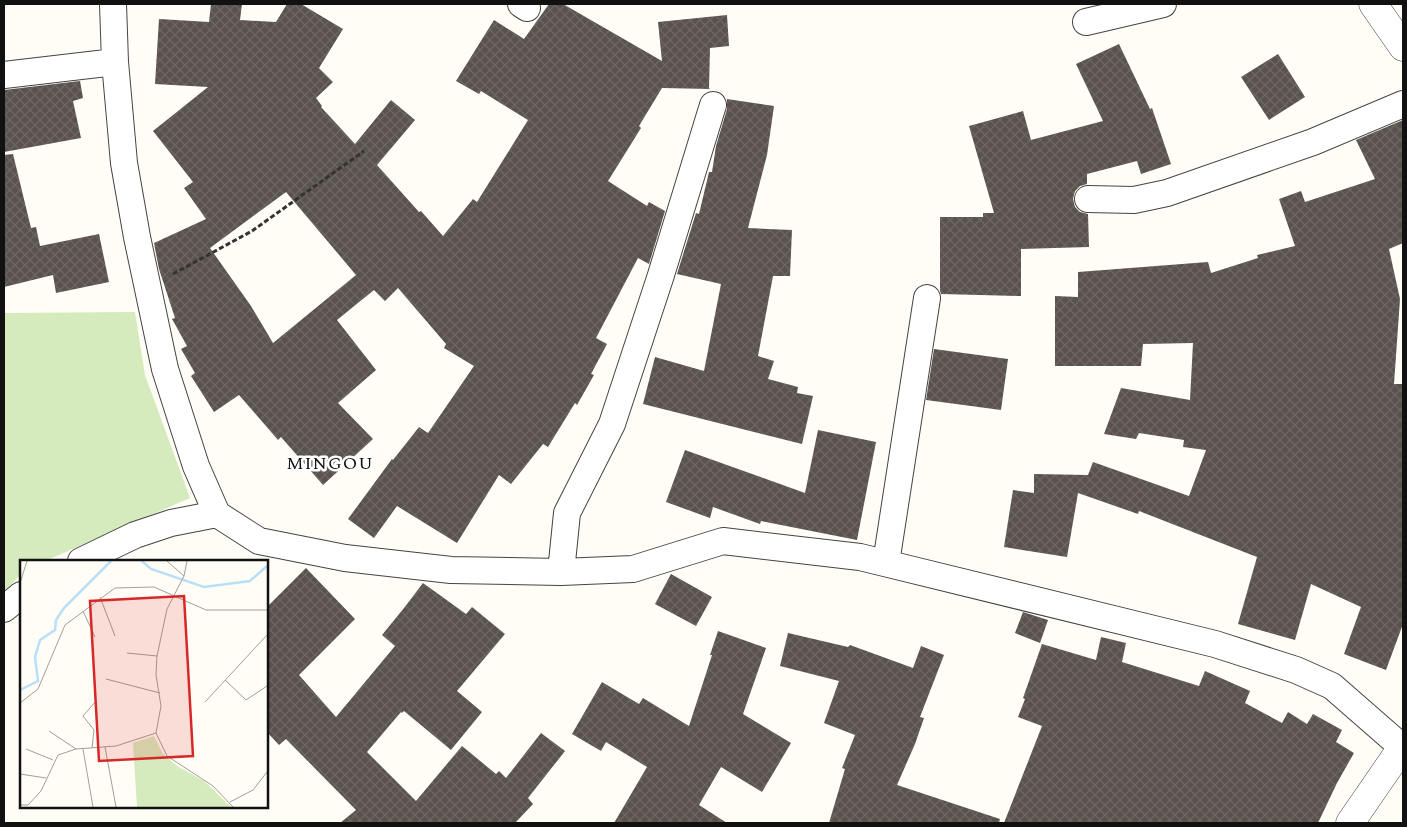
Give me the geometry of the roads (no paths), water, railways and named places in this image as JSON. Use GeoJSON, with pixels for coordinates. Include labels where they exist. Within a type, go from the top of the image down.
{"type":"FeatureCollection","features":[{"type":"Feature","properties":{"kind":"street"},"geometry":{"type":"LineString","coordinates":[[113,4],[115,62],[124,163],[147,284],[165,369],[196,466],[217,514],[258,541],[345,558],[451,570],[561,572],[633,569],[723,540],[860,557],[1215,644],[1296,670],[1332,686],[1403,747],[1350,823]]}},
{"type":"Feature","properties":{"kind":"street"},"geometry":{"type":"LineString","coordinates":[[1086,22],[1163,4]]}},
{"type":"Feature","properties":{"kind":"street"},"geometry":{"type":"LineString","coordinates":[[1373,4],[1403,47]]}},
{"type":"Feature","properties":{"kind":"street"},"geometry":{"type":"LineString","coordinates":[[4,75],[115,62]]}},
{"type":"Feature","properties":{"kind":"street"},"geometry":{"type":"LineString","coordinates":[[1088,198],[1134,200],[1167,193],[1313,142],[1403,104]]}},
{"type":"Feature","properties":{"kind":"street"},"geometry":{"type":"LineString","coordinates":[[561,572],[567,513],[612,424],[713,105]]}},
{"type":"Feature","properties":{"kind":"street"},"geometry":{"type":"LineString","coordinates":[[886,563],[926,298]]}},
{"type":"Feature","properties":{"kind":"street"},"geometry":{"type":"LineString","coordinates":[[83,560],[135,535],[171,523],[217,514]]}},
{"type":"Feature","properties":{"kind":"street"},"geometry":{"type":"LineString","coordinates":[[4,609],[20,596]]}},
{"type":"Feature","properties":{"kind":"district","name":"MINGOU"},"geometry":{"type":"Point","coordinates":[330,463]}}]}
